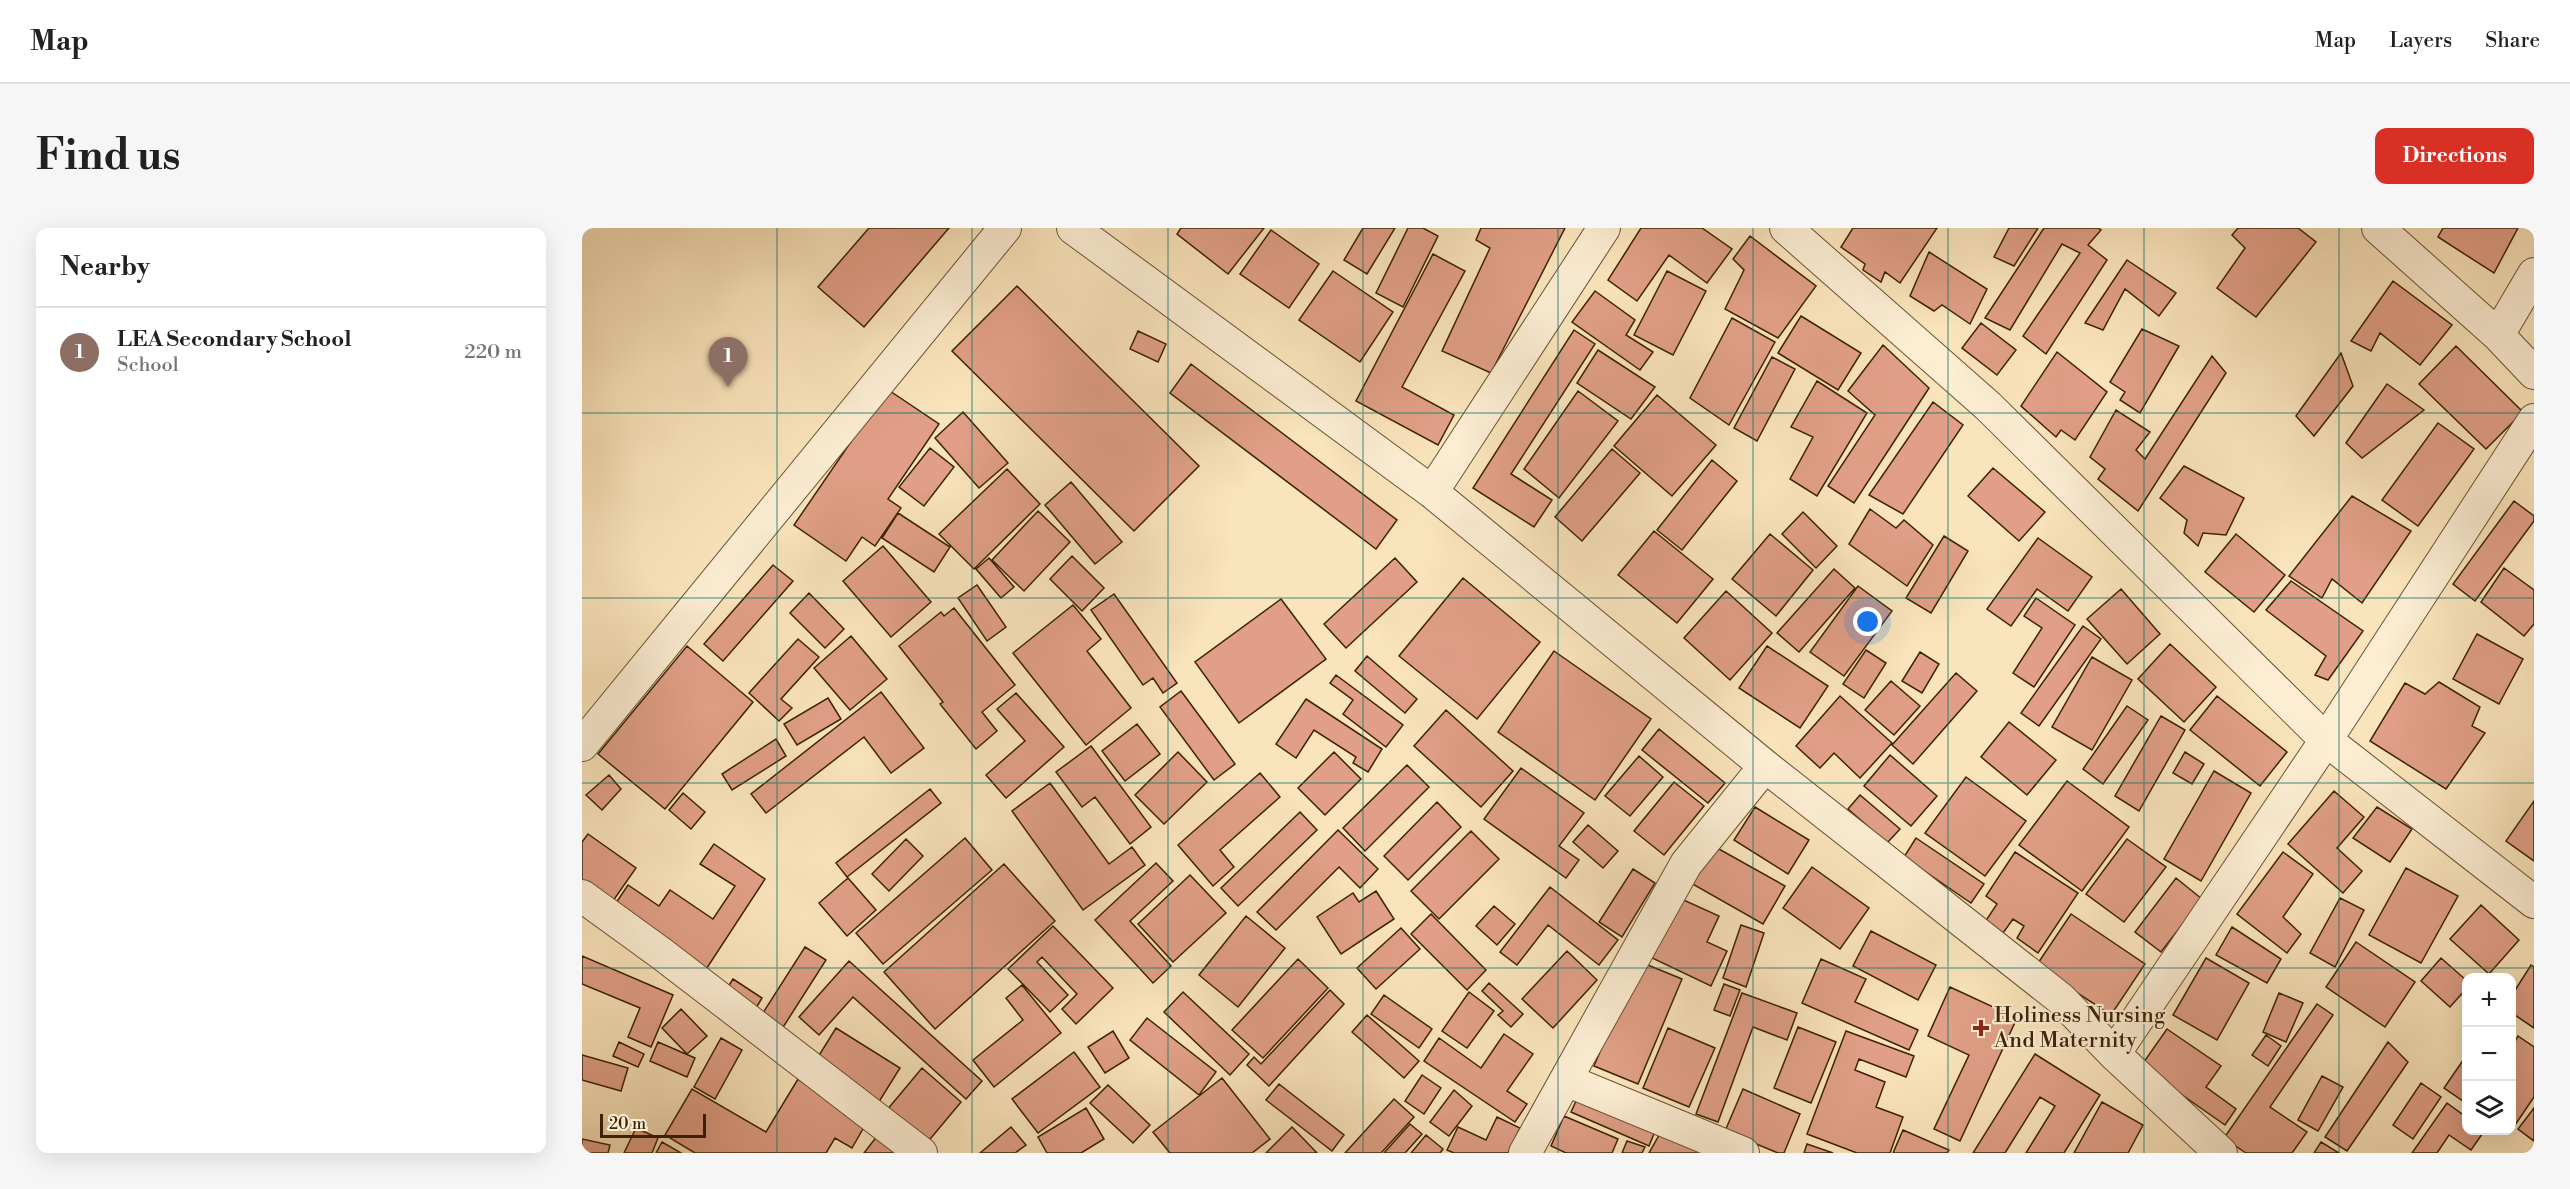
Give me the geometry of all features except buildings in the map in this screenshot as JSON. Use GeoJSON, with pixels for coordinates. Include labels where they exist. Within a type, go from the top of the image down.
{"type":"FeatureCollection","features":[{"type":"Feature","properties":{"kind":"street"},"geometry":{"type":"LineString","coordinates":[[582,745],[1005,228]]}},
{"type":"Feature","properties":{"kind":"street"},"geometry":{"type":"LineString","coordinates":[[1074,228],[1432,492],[1766,766],[2061,999],[2114,1054],[2221,1153]]}},
{"type":"Feature","properties":{"kind":"street"},"geometry":{"type":"LineString","coordinates":[[1432,492],[1604,228]]}},
{"type":"Feature","properties":{"kind":"street"},"geometry":{"type":"LineString","coordinates":[[1786,228],[1989,406],[2326,740],[2534,902]]}},
{"type":"Feature","properties":{"kind":"street"},"geometry":{"type":"LineString","coordinates":[[2378,228],[2498,335],[2534,374]]}},
{"type":"Feature","properties":{"kind":"street"},"geometry":{"type":"LineString","coordinates":[[2498,335],[2534,274]]}},
{"type":"Feature","properties":{"kind":"street"},"geometry":{"type":"LineString","coordinates":[[2114,1054],[2326,740],[2534,420]]}},
{"type":"Feature","properties":{"kind":"street"},"geometry":{"type":"LineString","coordinates":[[1525,1153],[1686,864],[1766,766]]}},
{"type":"Feature","properties":{"kind":"street"},"geometry":{"type":"LineString","coordinates":[[582,896],[662,954],[921,1153]]}},
{"type":"Feature","properties":{"kind":"street"},"geometry":{"type":"LineString","coordinates":[[1566,1080],[1743,1153]]}},
{"type":"Feature","properties":{"kind":"place","name":"LEA Secondary School"},"geometry":{"type":"Point","coordinates":[728,387]}},
{"type":"Feature","properties":{"kind":"place","name":"Holiness Nursing And Maternity"},"geometry":{"type":"Point","coordinates":[1981,1028]}}]}
